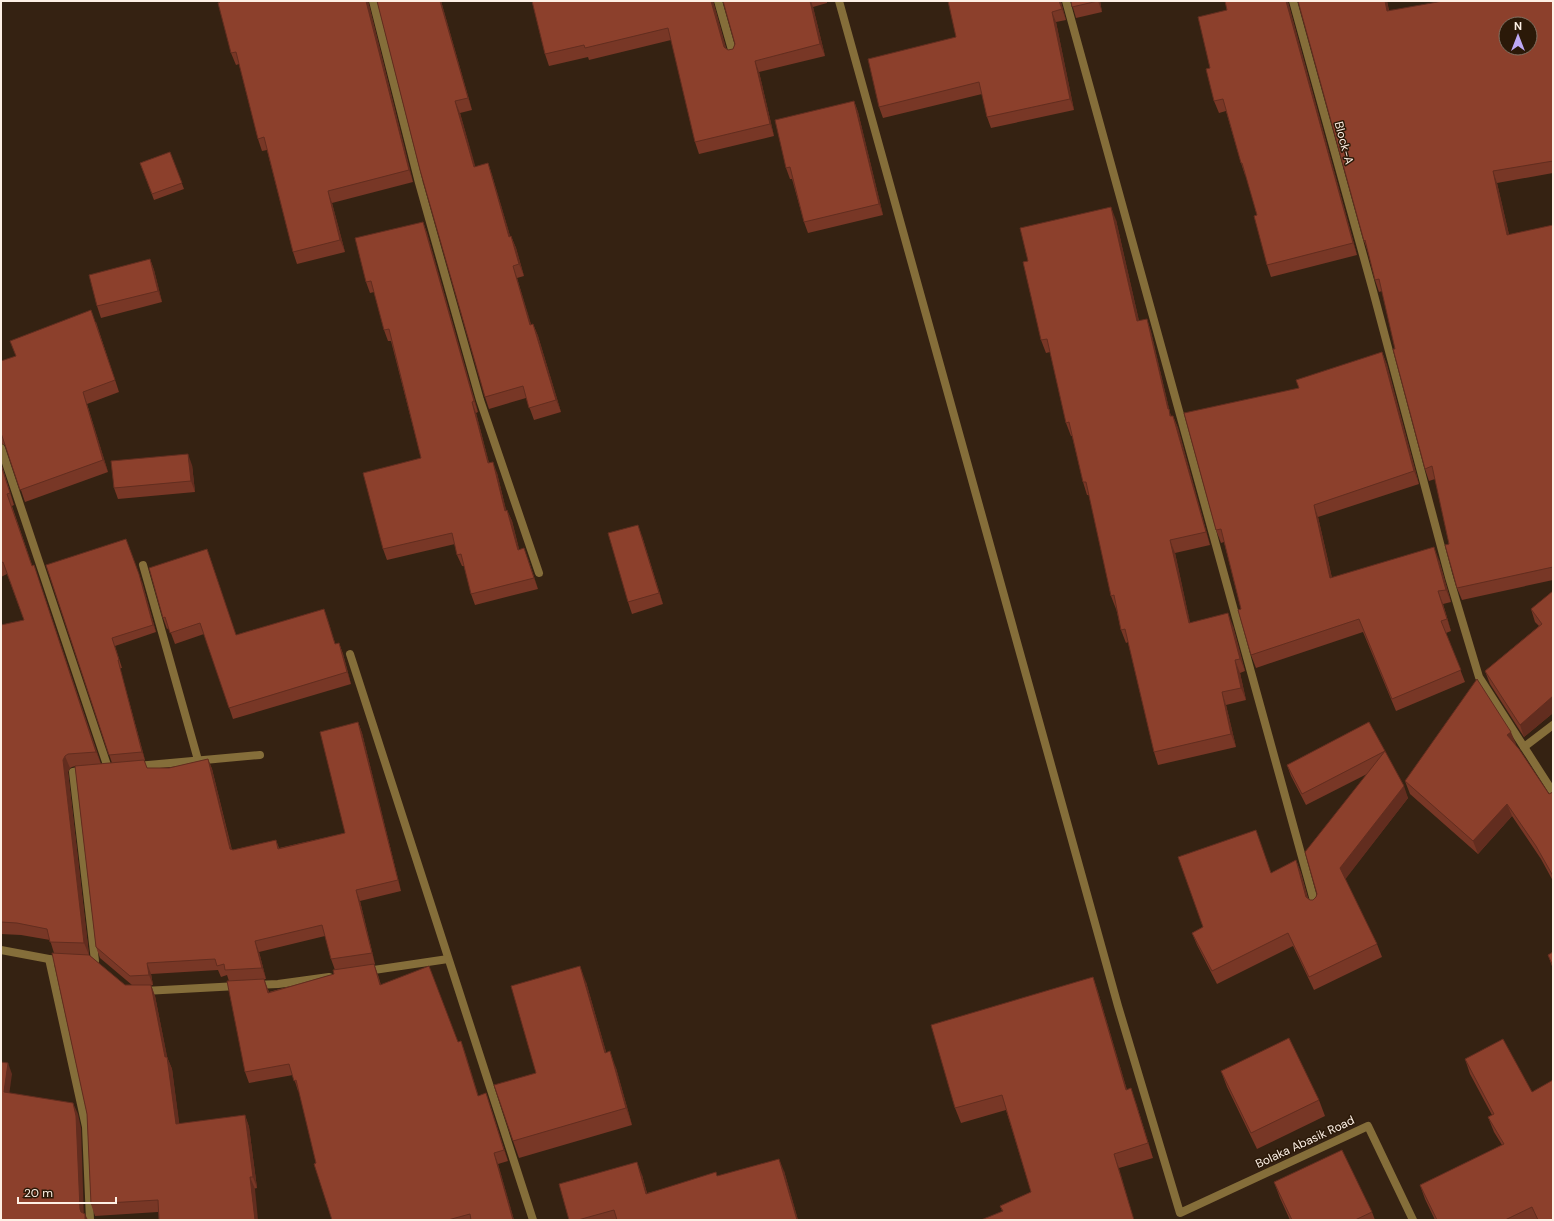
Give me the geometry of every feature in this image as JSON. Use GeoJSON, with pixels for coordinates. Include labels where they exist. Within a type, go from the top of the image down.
{"type":"FeatureCollection","features":[{"type":"Feature","properties":{"kind":"street"},"geometry":{"type":"LineString","coordinates":[[373,1],[419,183],[480,400],[539,573]]}},
{"type":"Feature","properties":{"kind":"street"},"geometry":{"type":"LineString","coordinates":[[718,1],[734,57]]}},
{"type":"Feature","properties":{"kind":"street","name":"Bolaka Abasik Road"},"geometry":{"type":"LineString","coordinates":[[839,1],[1118,1006],[1180,1213],[1368,1126],[1413,1220]]}},
{"type":"Feature","properties":{"kind":"street"},"geometry":{"type":"LineString","coordinates":[[1066,1],[1316,908]]}},
{"type":"Feature","properties":{"kind":"street","name":"Block-A"},"geometry":{"type":"LineString","coordinates":[[1293,1],[1449,577],[1478,676],[1552,789]]}},
{"type":"Feature","properties":{"kind":"street"},"geometry":{"type":"LineString","coordinates":[[1,448],[105,769],[73,772],[94,962]]}},
{"type":"Feature","properties":{"kind":"street"},"geometry":{"type":"LineString","coordinates":[[143,565],[198,760]]}},
{"type":"Feature","properties":{"kind":"street"},"geometry":{"type":"LineString","coordinates":[[350,654],[532,1220]]}},
{"type":"Feature","properties":{"kind":"street"},"geometry":{"type":"LineString","coordinates":[[1524,747],[1553,725]]}},
{"type":"Feature","properties":{"kind":"street"},"geometry":{"type":"LineString","coordinates":[[131,766],[260,755]]}},
{"type":"Feature","properties":{"kind":"street"},"geometry":{"type":"LineString","coordinates":[[1,950],[49,959],[72,960]]}},
{"type":"Feature","properties":{"kind":"street"},"geometry":{"type":"LineString","coordinates":[[49,959],[86,1127],[90,1220]]}},
{"type":"Feature","properties":{"kind":"street"},"geometry":{"type":"LineString","coordinates":[[355,973],[448,960]]}},
{"type":"Feature","properties":{"kind":"street"},"geometry":{"type":"LineString","coordinates":[[139,992],[278,984],[340,975]]}},
{"type":"Feature","properties":{"kind":"building"},"geometry":{"type":"Polygon","coordinates":[[[220,1],[366,1],[409,170],[328,191],[340,240],[293,252],[264,137],[258,139],[236,52],[231,53],[218,3],[220,1]]]}},
{"type":"Feature","properties":{"kind":"building"},"geometry":{"type":"Polygon","coordinates":[[[377,1],[440,1],[468,98],[455,101],[474,167],[488,163],[509,237],[511,236],[519,264],[513,266],[530,325],[533,324],[556,400],[529,408],[523,386],[485,397],[420,170],[377,1]]]}},
{"type":"Feature","properties":{"kind":"building"},"geometry":{"type":"Polygon","coordinates":[[[532,1],[711,1],[724,47],[728,50],[733,49],[735,44],[723,1],[810,1],[820,44],[755,61],[770,124],[695,142],[668,28],[585,48],[584,45],[545,54],[532,1]]]}},
{"type":"Feature","properties":{"kind":"building"},"geometry":{"type":"Polygon","coordinates":[[[948,1],[1059,1],[1062,9],[1052,12],[1070,99],[987,117],[979,82],[879,107],[868,59],[956,37],[948,1]]]}},
{"type":"Feature","properties":{"kind":"building"},"geometry":{"type":"Polygon","coordinates":[[[1071,1],[1098,1],[1072,7],[1071,1]]]}},
{"type":"Feature","properties":{"kind":"building"},"geometry":{"type":"Polygon","coordinates":[[[1225,1],[1286,1],[1353,243],[1267,265],[1254,216],[1257,215],[1223,99],[1214,101],[1206,69],[1210,68],[1198,17],[1227,10],[1225,1]]]}},
{"type":"Feature","properties":{"kind":"building"},"geometry":{"type":"Polygon","coordinates":[[[1298,1],[1385,1],[1387,11],[1443,1],[1553,1],[1553,161],[1493,171],[1507,235],[1553,225],[1553,567],[1457,588],[1445,545],[1449,544],[1432,466],[1425,469],[1393,349],[1395,349],[1379,279],[1375,280],[1365,240],[1364,241],[1298,1]]]}},
{"type":"Feature","properties":{"kind":"building"},"geometry":{"type":"Polygon","coordinates":[[[854,101],[879,204],[804,222],[790,167],[786,168],[775,120],[854,101]]]}},
{"type":"Feature","properties":{"kind":"building"},"geometry":{"type":"Polygon","coordinates":[[[170,152],[182,183],[152,194],[140,163],[170,152]]]}},
{"type":"Feature","properties":{"kind":"building"},"geometry":{"type":"Polygon","coordinates":[[[1111,207],[1137,321],[1147,319],[1168,409],[1170,416],[1173,416],[1206,532],[1170,540],[1189,623],[1228,613],[1240,659],[1235,660],[1241,688],[1222,692],[1231,734],[1154,752],[1125,629],[1121,630],[1114,595],[1111,596],[1086,482],[1083,482],[1069,422],[1066,423],[1047,339],[1041,340],[1023,262],[1028,261],[1020,228],[1111,207]]]}},
{"type":"Feature","properties":{"kind":"building"},"geometry":{"type":"Polygon","coordinates":[[[423,222],[474,401],[472,402],[488,463],[493,462],[505,511],[507,510],[518,550],[524,548],[534,578],[471,594],[461,554],[457,555],[452,533],[383,549],[363,473],[421,458],[389,329],[384,330],[371,281],[366,282],[355,238],[423,222]]]}},
{"type":"Feature","properties":{"kind":"building"},"geometry":{"type":"Polygon","coordinates":[[[150,259],[158,291],[97,306],[89,275],[150,259]]]}},
{"type":"Feature","properties":{"kind":"building"},"geometry":{"type":"Polygon","coordinates":[[[91,310],[115,380],[83,392],[103,460],[20,490],[1,433],[1,361],[16,356],[10,341],[91,310]]]}},
{"type":"Feature","properties":{"kind":"building"},"geometry":{"type":"Polygon","coordinates":[[[1382,352],[1414,471],[1314,505],[1330,578],[1434,547],[1446,590],[1438,591],[1447,619],[1441,621],[1461,670],[1392,699],[1359,619],[1251,655],[1238,610],[1241,609],[1221,529],[1216,530],[1184,413],[1299,388],[1296,380],[1382,352]]]}},
{"type":"Feature","properties":{"kind":"building"},"geometry":{"type":"Polygon","coordinates":[[[188,454],[191,481],[114,488],[111,461],[188,454]]]}},
{"type":"Feature","properties":{"kind":"building"},"geometry":{"type":"Polygon","coordinates":[[[1,465],[10,493],[7,494],[32,566],[34,565],[96,752],[68,754],[63,760],[84,943],[50,942],[47,929],[17,923],[1,922],[1,625],[24,620],[3,562],[1,563],[1,465]]]}},
{"type":"Feature","properties":{"kind":"building"},"geometry":{"type":"Polygon","coordinates":[[[638,525],[659,593],[628,602],[608,533],[638,525]]]}},
{"type":"Feature","properties":{"kind":"building"},"geometry":{"type":"Polygon","coordinates":[[[126,539],[139,574],[153,625],[112,638],[142,752],[109,755],[46,565],[126,539]]]}},
{"type":"Feature","properties":{"kind":"building"},"geometry":{"type":"Polygon","coordinates":[[[207,549],[236,635],[324,609],[335,644],[339,643],[347,672],[229,708],[200,623],[170,633],[165,617],[163,618],[149,568],[207,549]]]}},
{"type":"Feature","properties":{"kind":"building"},"geometry":{"type":"Polygon","coordinates":[[[1553,591],[1553,696],[1520,725],[1485,671],[1542,624],[1531,609],[1553,591]]]}},
{"type":"Feature","properties":{"kind":"building"},"geometry":{"type":"Polygon","coordinates":[[[1477,679],[1511,732],[1507,735],[1519,749],[1549,794],[1553,792],[1553,876],[1536,846],[1507,804],[1473,841],[1405,781],[1477,679]]]}},
{"type":"Feature","properties":{"kind":"building"},"geometry":{"type":"Polygon","coordinates":[[[358,722],[398,880],[356,890],[372,953],[331,959],[322,925],[255,941],[262,968],[225,970],[224,964],[217,966],[215,959],[147,963],[149,975],[130,976],[96,947],[75,766],[144,760],[147,768],[169,768],[208,759],[230,849],[233,850],[276,840],[278,849],[345,833],[320,732],[358,722]]]}},
{"type":"Feature","properties":{"kind":"building"},"geometry":{"type":"Polygon","coordinates":[[[1369,722],[1385,751],[1302,794],[1287,765],[1369,722]]]}},
{"type":"Feature","properties":{"kind":"building"},"geometry":{"type":"Polygon","coordinates":[[[1385,751],[1404,786],[1340,868],[1377,944],[1309,977],[1288,933],[1212,971],[1192,933],[1203,927],[1178,857],[1256,830],[1271,873],[1296,860],[1306,897],[1313,900],[1317,894],[1305,852],[1385,751]]]}},
{"type":"Feature","properties":{"kind":"building"},"geometry":{"type":"Polygon","coordinates":[[[1553,952],[1553,966],[1548,955],[1553,952]]]}},
{"type":"Feature","properties":{"kind":"building"},"geometry":{"type":"Polygon","coordinates":[[[52,953],[89,955],[125,985],[151,985],[165,1057],[167,1057],[176,1124],[245,1115],[253,1177],[250,1177],[255,1220],[159,1220],[158,1200],[91,1204],[87,1114],[52,953]]]}},
{"type":"Feature","properties":{"kind":"building"},"geometry":{"type":"Polygon","coordinates":[[[374,964],[380,985],[429,966],[458,1042],[461,1041],[478,1096],[486,1093],[504,1150],[494,1153],[513,1220],[471,1220],[470,1214],[448,1220],[332,1220],[314,1164],[316,1163],[296,1080],[294,1081],[289,1064],[245,1072],[227,981],[264,979],[268,993],[334,974],[333,970],[374,964]]]}},
{"type":"Feature","properties":{"kind":"building"},"geometry":{"type":"Polygon","coordinates":[[[580,966],[605,1053],[610,1051],[626,1108],[513,1141],[494,1085],[536,1073],[511,986],[580,966]]]}},
{"type":"Feature","properties":{"kind":"building"},"geometry":{"type":"Polygon","coordinates":[[[1093,977],[1126,1090],[1131,1088],[1148,1143],[1114,1154],[1134,1220],[981,1220],[1003,1211],[1000,1206],[1031,1192],[1002,1095],[955,1108],[931,1025],[1093,977]]]}},
{"type":"Feature","properties":{"kind":"building"},"geometry":{"type":"Polygon","coordinates":[[[1289,1038],[1319,1100],[1251,1133],[1221,1071],[1289,1038]]]}},
{"type":"Feature","properties":{"kind":"building"},"geometry":{"type":"Polygon","coordinates":[[[1503,1039],[1532,1092],[1553,1080],[1553,1220],[1538,1220],[1532,1207],[1505,1220],[1437,1220],[1420,1185],[1504,1144],[1488,1117],[1494,1114],[1465,1059],[1503,1039]]]}},
{"type":"Feature","properties":{"kind":"building"},"geometry":{"type":"Polygon","coordinates":[[[1,1062],[8,1063],[4,1092],[73,1103],[76,1116],[80,1209],[81,1212],[85,1214],[85,1220],[1,1220],[1,1062]]]}},
{"type":"Feature","properties":{"kind":"building"},"geometry":{"type":"Polygon","coordinates":[[[1342,1150],[1372,1212],[1355,1220],[1292,1220],[1274,1182],[1342,1150]]]}},
{"type":"Feature","properties":{"kind":"building"},"geometry":{"type":"Polygon","coordinates":[[[779,1159],[797,1220],[617,1220],[614,1210],[578,1220],[569,1220],[559,1184],[637,1162],[646,1194],[716,1172],[717,1176],[779,1159]]]}}]}
